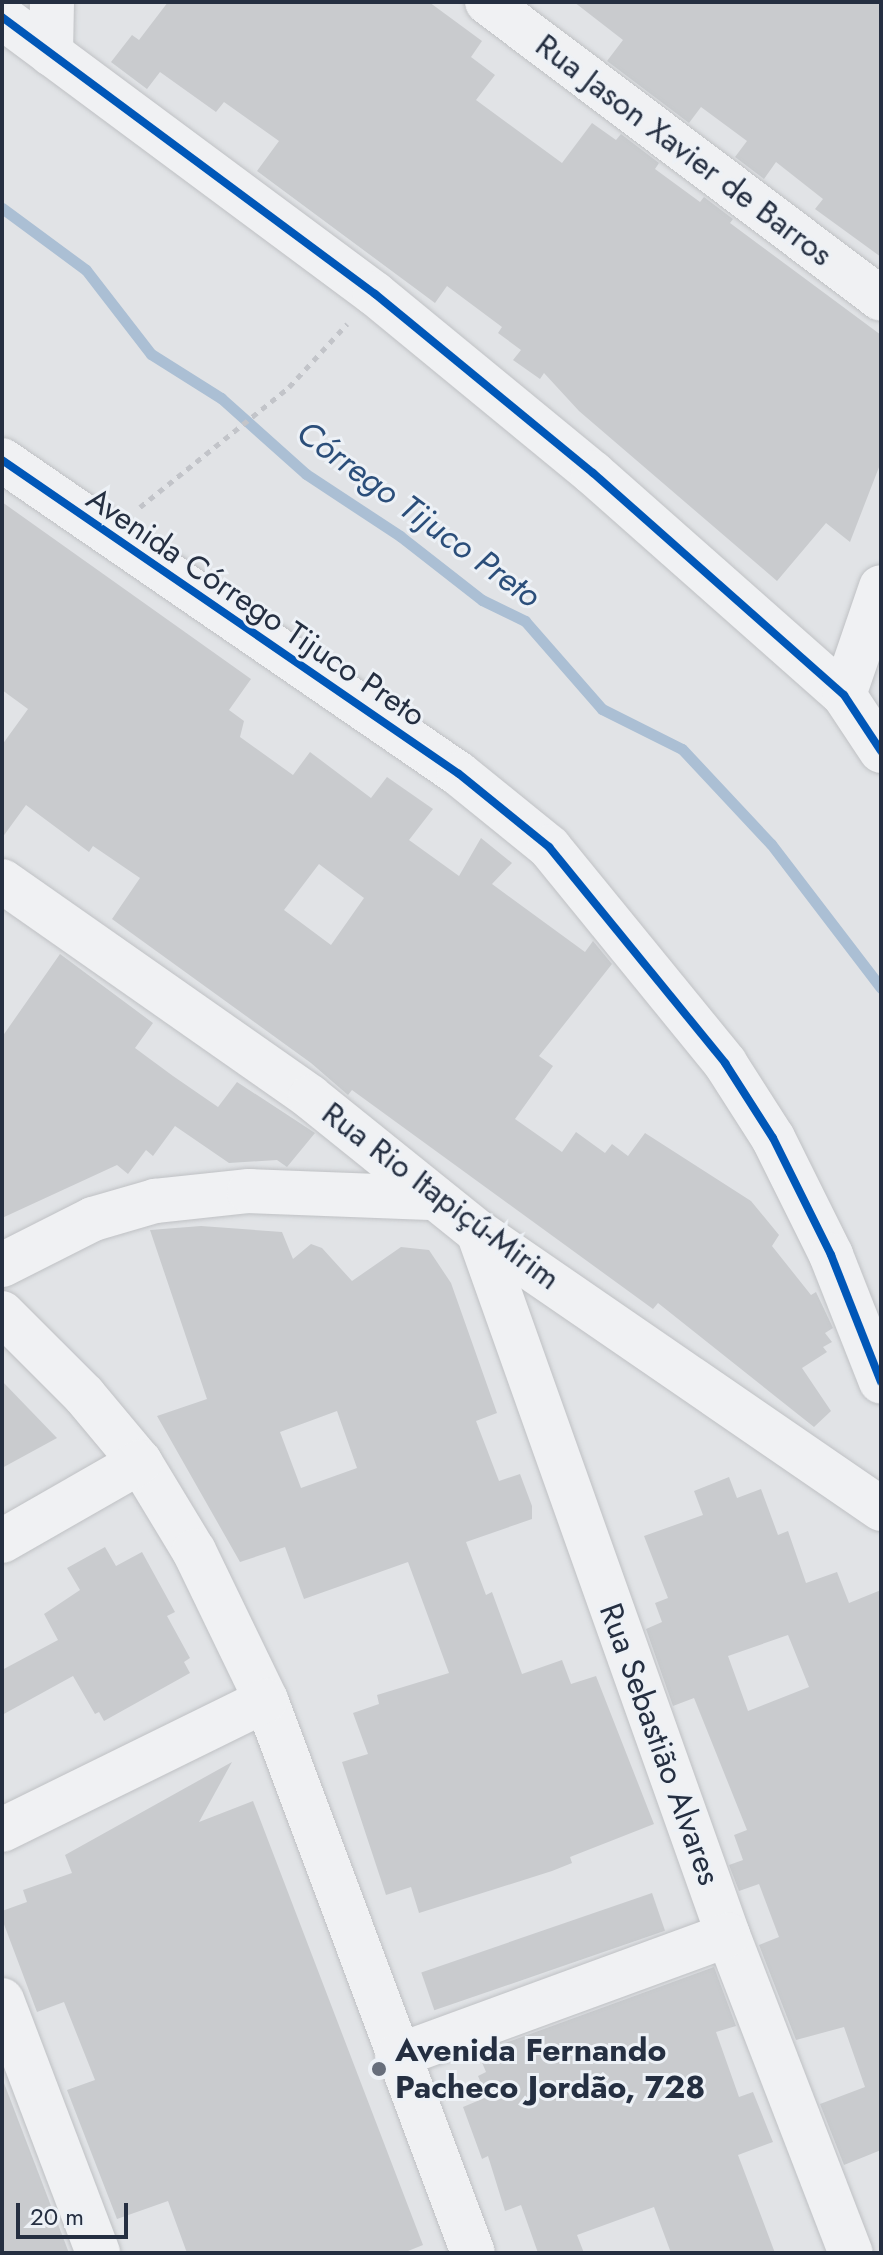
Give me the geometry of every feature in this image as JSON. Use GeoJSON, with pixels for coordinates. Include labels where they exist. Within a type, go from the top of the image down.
{"type":"FeatureCollection","features":[{"type":"Feature","properties":{"kind":"street"},"geometry":{"type":"LineString","coordinates":[[51,54],[52,2]]}},
{"type":"Feature","properties":{"kind":"street","name":"Rua Jason Xavier de Barros"},"geometry":{"type":"LineString","coordinates":[[487,2],[881,299]]}},
{"type":"Feature","properties":{"kind":"street"},"geometry":{"type":"LineString","coordinates":[[2,17],[375,294],[593,473],[844,695],[881,751]]}},
{"type":"Feature","properties":{"kind":"street","name":"Avenida Córrego Tijuco Preto"},"geometry":{"type":"LineString","coordinates":[[2,460],[106,536],[459,774],[549,847],[725,1063],[773,1138],[831,1255],[881,1382]]}},
{"type":"Feature","properties":{"kind":"street"},"geometry":{"type":"LineString","coordinates":[[844,695],[881,587]]}},
{"type":"Feature","properties":{"kind":"street","name":"Rua Rio Itapiçú-Mirim"},"geometry":{"type":"LineString","coordinates":[[2,881],[310,1097],[478,1232],[881,1509]]}},
{"type":"Feature","properties":{"kind":"street"},"geometry":{"type":"LineString","coordinates":[[2,1265],[93,1219],[155,1201],[249,1191],[434,1198]]}},
{"type":"Feature","properties":{"kind":"street","name":"Rua Sebastião Alvares"},"geometry":{"type":"LineString","coordinates":[[478,1232],[728,1935],[851,2253]]}},
{"type":"Feature","properties":{"kind":"street"},"geometry":{"type":"LineString","coordinates":[[2,1313],[84,1395],[140,1462],[194,1551],[266,1700],[473,2253]]}},
{"type":"Feature","properties":{"kind":"street"},"geometry":{"type":"LineString","coordinates":[[2,1541],[140,1462]]}},
{"type":"Feature","properties":{"kind":"street"},"geometry":{"type":"LineString","coordinates":[[2,1830],[266,1700]]}},
{"type":"Feature","properties":{"kind":"street"},"geometry":{"type":"LineString","coordinates":[[397,2056],[728,1935]]}},
{"type":"Feature","properties":{"kind":"street"},"geometry":{"type":"LineString","coordinates":[[2,2000],[98,2253]]}},
{"type":"Feature","properties":{"kind":"path"},"geometry":{"type":"LineString","coordinates":[[106,536],[230,436],[258,409],[289,387],[375,294]]}},
{"type":"Feature","properties":{"kind":"building"},"geometry":{"type":"Polygon","coordinates":[[[168,2],[429,2],[482,41],[471,57],[495,75],[476,100],[562,163],[592,123],[616,140],[621,134],[659,163],[655,169],[700,202],[704,197],[733,219],[730,223],[881,335],[881,462],[850,542],[826,523],[777,581],[579,411],[544,373],[540,379],[513,360],[521,350],[498,333],[502,327],[447,286],[435,303],[257,171],[279,141],[224,102],[216,112],[160,72],[147,89],[111,62],[132,35],[139,40],[168,2]]]}},
{"type":"Feature","properties":{"kind":"building"},"geometry":{"type":"Polygon","coordinates":[[[574,2],[881,2],[881,257],[815,209],[823,199],[776,162],[764,179],[735,157],[747,141],[701,107],[689,123],[607,61],[623,40],[574,2]]]}},
{"type":"Feature","properties":{"kind":"building"},"geometry":{"type":"Polygon","coordinates":[[[2,502],[251,679],[229,710],[244,721],[240,737],[293,775],[310,752],[371,798],[387,777],[433,809],[409,840],[459,876],[481,838],[512,863],[492,884],[585,952],[593,941],[612,964],[539,1056],[553,1066],[515,1119],[562,1152],[576,1132],[605,1153],[612,1144],[628,1156],[645,1133],[751,1201],[779,1235],[772,1246],[811,1295],[816,1292],[833,1328],[825,1333],[832,1342],[823,1347],[827,1352],[802,1368],[831,1411],[814,1427],[658,1303],[653,1309],[352,1090],[348,1095],[311,1063],[112,919],[140,878],[93,846],[89,852],[26,805],[2,838],[2,745],[28,709],[2,690],[2,502]],[[319,864],[284,910],[331,945],[364,898],[319,864]]]}},
{"type":"Feature","properties":{"kind":"building"},"geometry":{"type":"Polygon","coordinates":[[[60,954],[153,1023],[135,1048],[173,1076],[218,1107],[237,1082],[315,1133],[287,1167],[277,1160],[229,1163],[175,1126],[153,1156],[146,1150],[128,1174],[117,1165],[2,1218],[2,1037],[60,954]]]}},
{"type":"Feature","properties":{"kind":"building"},"geometry":{"type":"Polygon","coordinates":[[[201,1226],[282,1232],[293,1259],[311,1244],[322,1248],[352,1281],[401,1247],[429,1250],[451,1283],[497,1413],[476,1421],[499,1481],[520,1474],[532,1506],[532,1519],[466,1542],[486,1595],[492,1592],[522,1674],[562,1660],[571,1684],[596,1676],[654,1824],[570,1857],[572,1863],[552,1871],[419,1913],[411,1887],[386,1895],[342,1762],[368,1754],[353,1713],[379,1704],[377,1695],[449,1673],[408,1562],[304,1599],[285,1547],[240,1562],[157,1416],[207,1399],[150,1230],[201,1226]],[[337,1411],[280,1432],[301,1488],[357,1468],[337,1411]]]}},
{"type":"Feature","properties":{"kind":"building"},"geometry":{"type":"Polygon","coordinates":[[[2,1381],[57,1438],[2,1468],[2,1381]]]}},
{"type":"Feature","properties":{"kind":"building"},"geometry":{"type":"Polygon","coordinates":[[[729,1477],[737,1498],[761,1489],[778,1535],[788,1531],[806,1583],[837,1572],[849,1603],[881,1590],[881,2150],[844,2165],[820,2104],[865,2087],[844,2027],[796,2040],[759,1945],[779,1937],[759,1884],[739,1891],[729,1865],[743,1860],[734,1835],[747,1830],[694,1698],[673,1706],[646,1629],[662,1622],[655,1603],[668,1598],[644,1536],[703,1515],[694,1491],[729,1477]],[[788,1635],[728,1656],[748,1711],[809,1687],[788,1635]]]}},
{"type":"Feature","properties":{"kind":"building"},"geometry":{"type":"Polygon","coordinates":[[[105,1547],[116,1566],[142,1552],[175,1612],[167,1616],[190,1658],[184,1662],[190,1673],[104,1721],[99,1712],[95,1714],[73,1676],[2,1715],[2,1670],[58,1640],[44,1614],[80,1590],[67,1568],[105,1547]]]}},
{"type":"Feature","properties":{"kind":"building"},"geometry":{"type":"Polygon","coordinates":[[[232,1762],[199,1822],[253,1801],[423,2245],[403,2253],[187,2253],[168,2201],[117,2219],[67,2090],[95,2080],[64,2002],[37,2012],[2,1919],[2,1911],[27,1902],[23,1890],[72,1873],[65,1855],[232,1762]]]}},
{"type":"Feature","properties":{"kind":"building"},"geometry":{"type":"Polygon","coordinates":[[[652,1893],[665,1931],[434,2010],[421,1972],[652,1893]]]}},
{"type":"Feature","properties":{"kind":"building"},"geometry":{"type":"Polygon","coordinates":[[[714,1967],[736,2026],[716,2032],[739,2097],[753,2092],[773,2142],[738,2155],[775,2253],[671,2253],[654,2207],[577,2235],[584,2253],[538,2253],[521,2205],[505,2211],[488,2156],[482,2159],[463,2107],[487,2097],[478,2076],[486,2072],[478,2053],[714,1967]]]}},
{"type":"Feature","properties":{"kind":"building"},"geometry":{"type":"Polygon","coordinates":[[[4,2083],[69,2253],[2,2253],[4,2083]]]}},
{"type":"Feature","properties":{"kind":"waterway","name":"Córrego Tijuco Preto"},"geometry":{"type":"LineString","coordinates":[[2,208],[86,270],[151,354],[221,398],[306,474],[400,536],[482,600],[525,621],[602,709],[682,749],[771,844],[881,988]]}},
{"type":"Feature","properties":{"kind":"cycle path"},"geometry":{"type":"LineString","coordinates":[[2,17],[375,294],[593,473],[844,695],[881,751]]}},
{"type":"Feature","properties":{"kind":"cycle path"},"geometry":{"type":"LineString","coordinates":[[2,460],[459,774],[549,847],[725,1063],[773,1138],[831,1255],[881,1382]]}},
{"type":"Feature","properties":{"kind":"place","name":"Avenida Fernando Pacheco Jordão, 728"},"geometry":{"type":"Point","coordinates":[379,2069]}}]}
